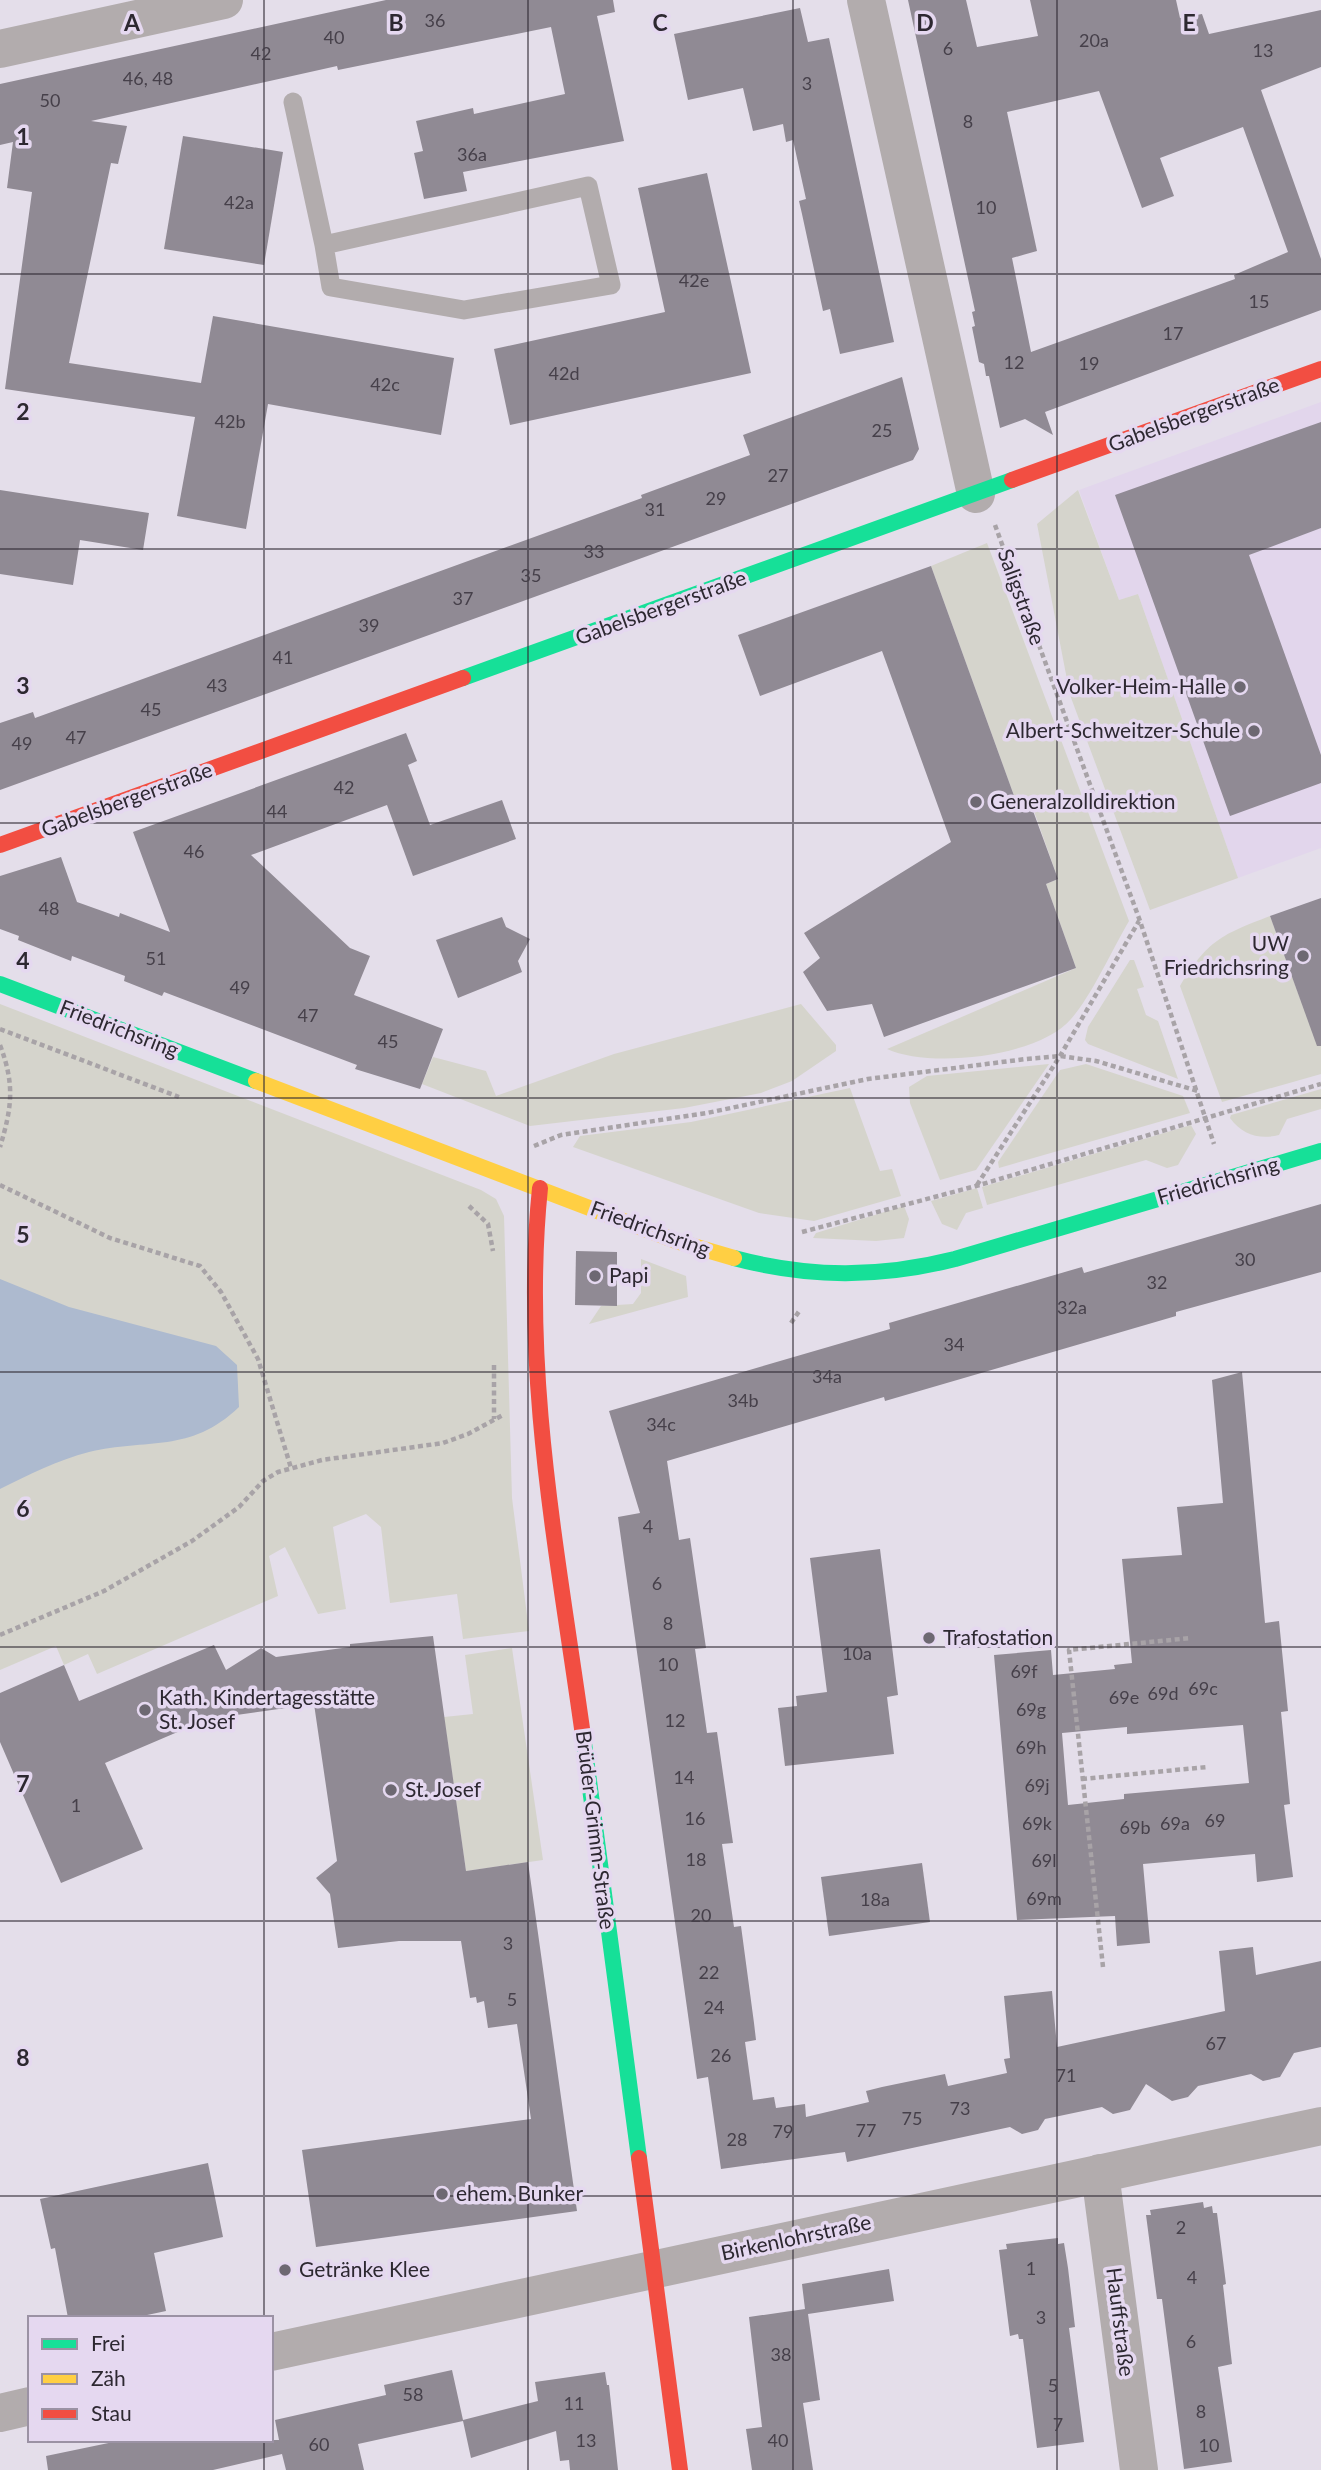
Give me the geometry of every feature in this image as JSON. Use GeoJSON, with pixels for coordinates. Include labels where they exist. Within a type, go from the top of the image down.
{"type":"FeatureCollection","features":[{"type":"Feature","properties":{"kind":"street"},"geometry":{"type":"LineString","coordinates":[[0,49],[224,0]]}},
{"type":"Feature","properties":{"kind":"street"},"geometry":{"type":"LineString","coordinates":[[866,0],[976,494]]}},
{"type":"Feature","properties":{"kind":"street","name":"Gabelsbergerstraße"},"geometry":{"type":"LineString","coordinates":[[0,845],[1321,369]]}},
{"type":"Feature","properties":{"kind":"street","name":"Friedrichsring"},"geometry":{"type":"LineString","coordinates":[[0,984],[676,1241],[744,1262],[782,1270],[861,1275],[902,1269],[1006,1243],[1321,1151]]}},
{"type":"Feature","properties":{"kind":"street","name":"Brüder-Grimm-Straße"},"geometry":{"type":"LineString","coordinates":[[540,1188],[532,1275],[537,1390],[680,2470]]}},
{"type":"Feature","properties":{"kind":"street","name":"Birkenlohrstraße"},"geometry":{"type":"LineString","coordinates":[[273,2353],[1321,2126]]}},
{"type":"Feature","properties":{"kind":"street","name":"Hauffstraße"},"geometry":{"type":"LineString","coordinates":[[1100,2173],[1139,2470]]}},
{"type":"Feature","properties":{"kind":"street"},"geometry":{"type":"LineString","coordinates":[[0,2413],[28,2406]]}},
{"type":"Feature","properties":{"kind":"lane"},"geometry":{"type":"LineString","coordinates":[[293,102],[331,287],[464,310],[611,285],[588,186],[324,245]]}},
{"type":"Feature","properties":{"kind":"path","name":"Saligstraße"},"geometry":{"type":"LineString","coordinates":[[976,494],[992,515],[1140,921],[1207,1116],[1214,1141],[1212,1183]]}},
{"type":"Feature","properties":{"kind":"path"},"geometry":{"type":"LineString","coordinates":[[976,1186],[1060,1056],[1140,921]]}},
{"type":"Feature","properties":{"kind":"path"},"geometry":{"type":"LineString","coordinates":[[0,1029],[182,1098]]}},
{"type":"Feature","properties":{"kind":"path"},"geometry":{"type":"LineString","coordinates":[[0,1045],[11,1073],[11,1096],[0,1147]]}},
{"type":"Feature","properties":{"kind":"path"},"geometry":{"type":"LineString","coordinates":[[491,1170],[561,1135],[708,1113],[819,1088],[924,1069],[1060,1056],[1108,1064],[1198,1091]]}},
{"type":"Feature","properties":{"kind":"path"},"geometry":{"type":"LineString","coordinates":[[782,1270],[803,1231],[976,1186],[1321,1084]]}},
{"type":"Feature","properties":{"kind":"path"},"geometry":{"type":"LineString","coordinates":[[0,1185],[110,1238],[200,1266],[221,1292],[258,1359],[291,1468]]}},
{"type":"Feature","properties":{"kind":"path"},"geometry":{"type":"LineString","coordinates":[[468,1205],[488,1224],[493,1238],[494,1265]]}},
{"type":"Feature","properties":{"kind":"path"},"geometry":{"type":"LineString","coordinates":[[494,1355],[494,1419]]}},
{"type":"Feature","properties":{"kind":"path"},"geometry":{"type":"LineString","coordinates":[[0,1635],[104,1591],[160,1559],[239,1507],[263,1481],[291,1468],[443,1443],[494,1419],[537,1390]]}},
{"type":"Feature","properties":{"kind":"path"},"geometry":{"type":"LineString","coordinates":[[1103,1967],[1069,1650],[1191,1638]]}},
{"type":"Feature","properties":{"kind":"path"},"geometry":{"type":"LineString","coordinates":[[1082,1779],[1207,1768]]}},
{"type":"Feature","properties":{"kind":"shaded area","name":"Albert-Schweitzer-Schule"},"geometry":{"type":"Polygon","coordinates":[[[1321,402],[1321,848],[1238,878],[1138,594],[1119,600],[1079,490],[1321,402]]]}},
{"type":"Feature","properties":{"kind":"shaded area"},"geometry":{"type":"Polygon","coordinates":[[[1078,490],[1119,600],[1138,594],[1238,878],[1150,910],[1070,695],[1037,524],[1078,490]]]}},
{"type":"Feature","properties":{"kind":"shaded area"},"geometry":{"type":"Polygon","coordinates":[[[987,543],[1129,921],[1079,1010],[1056,1032],[1035,1043],[983,1056],[929,1058],[906,1055],[887,1049],[1076,968],[1046,884],[1058,879],[1030,800],[1017,804],[931,566],[987,543]]]}},
{"type":"Feature","properties":{"kind":"shaded area"},"geometry":{"type":"Polygon","coordinates":[[[1270,916],[1301,1001],[1321,1004],[1321,1074],[1222,1102],[1180,986],[1199,958],[1217,941],[1239,928],[1270,916]]]}},
{"type":"Feature","properties":{"kind":"shaded area"},"geometry":{"type":"Polygon","coordinates":[[[1130,960],[1134,960],[1144,987],[1137,989],[1146,1015],[1158,1021],[1178,1079],[1088,1044],[1085,1040],[1088,1027],[1130,960]]]}},
{"type":"Feature","properties":{"kind":"shaded area"},"geometry":{"type":"Polygon","coordinates":[[[0,1004],[481,1190],[496,1199],[504,1216],[512,1498],[529,1631],[463,1639],[457,1594],[390,1603],[381,1527],[366,1514],[333,1527],[346,1609],[318,1614],[285,1547],[269,1556],[278,1596],[97,1674],[88,1654],[64,1665],[56,1646],[0,1670],[0,1004]]]}},
{"type":"Feature","properties":{"kind":"shaded area"},"geometry":{"type":"Polygon","coordinates":[[[801,1004],[836,1045],[836,1051],[792,1081],[761,1093],[684,1108],[530,1126],[422,1084],[433,1057],[486,1071],[496,1096],[614,1054],[801,1004]]]}},
{"type":"Feature","properties":{"kind":"shaded area"},"geometry":{"type":"Polygon","coordinates":[[[1049,1064],[976,1170],[940,1180],[910,1103],[909,1087],[927,1076],[1049,1064]]]}},
{"type":"Feature","properties":{"kind":"shaded area"},"geometry":{"type":"Polygon","coordinates":[[[1086,1064],[1183,1096],[1190,1113],[999,1168],[998,1162],[1060,1070],[1086,1064]]]}},
{"type":"Feature","properties":{"kind":"shaded area"},"geometry":{"type":"Polygon","coordinates":[[[850,1088],[880,1171],[892,1169],[901,1196],[814,1221],[759,1213],[573,1147],[580,1136],[691,1122],[850,1088]]]}},
{"type":"Feature","properties":{"kind":"shaded area"},"geometry":{"type":"Polygon","coordinates":[[[1321,1089],[1321,1109],[1287,1119],[1279,1135],[1252,1135],[1240,1129],[1230,1118],[1231,1115],[1321,1089]]]}},
{"type":"Feature","properties":{"kind":"shaded area"},"geometry":{"type":"Polygon","coordinates":[[[1191,1125],[1196,1134],[1178,1165],[1167,1168],[1146,1160],[987,1205],[982,1187],[1191,1125]]]}},
{"type":"Feature","properties":{"kind":"shaded area"},"geometry":{"type":"Polygon","coordinates":[[[977,1188],[983,1208],[966,1213],[957,1230],[942,1224],[931,1201],[977,1188]]]}},
{"type":"Feature","properties":{"kind":"shaded area"},"geometry":{"type":"Polygon","coordinates":[[[904,1206],[909,1219],[904,1238],[876,1241],[813,1238],[816,1233],[904,1206]]]}},
{"type":"Feature","properties":{"kind":"shaded area"},"geometry":{"type":"Polygon","coordinates":[[[641,1259],[686,1276],[688,1297],[589,1324],[601,1306],[633,1304],[641,1293],[641,1259]]]}},
{"type":"Feature","properties":{"kind":"shaded area"},"geometry":{"type":"Polygon","coordinates":[[[512,1648],[543,1860],[466,1871],[444,1717],[473,1714],[465,1655],[512,1648]]]}},
{"type":"Feature","properties":{"kind":"water"},"geometry":{"type":"Polygon","coordinates":[[[0,1279],[69,1307],[216,1346],[237,1365],[239,1407],[203,1432],[167,1442],[110,1448],[77,1455],[0,1489],[0,1279]]]}},
{"type":"Feature","properties":{"kind":"building"},"geometry":{"type":"Polygon","coordinates":[[[386,0],[613,0],[615,12],[597,16],[624,141],[463,172],[467,191],[424,199],[414,153],[423,151],[416,121],[473,108],[474,114],[565,94],[551,27],[338,70],[337,66],[91,121],[127,126],[118,164],[111,163],[69,363],[201,383],[213,316],[454,358],[441,435],[268,404],[246,529],[177,516],[195,417],[5,389],[32,192],[7,188],[13,142],[0,145],[0,84],[386,0]]]}},
{"type":"Feature","properties":{"kind":"building"},"geometry":{"type":"Polygon","coordinates":[[[908,0],[966,0],[977,47],[1038,36],[1030,0],[1176,0],[1180,18],[1202,14],[1209,34],[1321,10],[1321,67],[1261,90],[1321,259],[1321,310],[1045,412],[1053,435],[1025,419],[1000,428],[989,376],[986,376],[984,364],[979,362],[972,327],[975,326],[972,312],[975,311],[908,0]],[[1099,91],[1007,112],[1037,251],[1012,258],[1031,352],[1235,279],[1234,275],[1288,252],[1243,127],[1160,158],[1174,196],[1142,208],[1099,91]]]}},
{"type":"Feature","properties":{"kind":"building"},"geometry":{"type":"Polygon","coordinates":[[[800,8],[808,42],[829,38],[894,342],[840,354],[830,309],[823,311],[799,201],[806,199],[793,140],[786,142],[783,124],[753,131],[743,88],[688,100],[674,34],[800,8]]]}},
{"type":"Feature","properties":{"kind":"building"},"geometry":{"type":"Polygon","coordinates":[[[183,136],[283,152],[264,265],[164,249],[183,136]]]}},
{"type":"Feature","properties":{"kind":"building"},"geometry":{"type":"Polygon","coordinates":[[[707,173],[751,373],[510,425],[494,349],[665,312],[638,188],[707,173]]]}},
{"type":"Feature","properties":{"kind":"building"},"geometry":{"type":"Polygon","coordinates":[[[902,377],[919,449],[913,460],[0,790],[0,723],[33,712],[35,718],[642,498],[641,495],[750,455],[743,435],[902,377]]]}},
{"type":"Feature","properties":{"kind":"building","name":"Albert-Schweitzer-Schule"},"geometry":{"type":"Polygon","coordinates":[[[1321,422],[1321,528],[1249,555],[1321,755],[1321,783],[1230,816],[1115,495],[1321,422]]]}},
{"type":"Feature","properties":{"kind":"building"},"geometry":{"type":"Polygon","coordinates":[[[0,490],[149,513],[143,550],[80,540],[73,585],[0,574],[0,490]]]}},
{"type":"Feature","properties":{"kind":"building","name":"Generalzolldirektion"},"geometry":{"type":"Polygon","coordinates":[[[931,566],[1017,804],[1029,800],[1058,879],[1046,884],[1076,968],[884,1037],[872,1004],[827,1011],[803,972],[820,958],[804,933],[951,842],[882,651],[760,696],[738,635],[931,566]]]}},
{"type":"Feature","properties":{"kind":"building"},"geometry":{"type":"Polygon","coordinates":[[[406,733],[417,761],[408,765],[430,825],[502,800],[516,839],[413,876],[387,805],[251,855],[350,948],[370,956],[354,995],[443,1029],[420,1089],[355,1069],[357,1065],[164,992],[162,996],[124,981],[125,976],[72,956],[71,961],[18,940],[19,936],[0,929],[0,876],[61,857],[77,902],[119,917],[120,913],[170,932],[133,832],[406,733]]]}},
{"type":"Feature","properties":{"kind":"building","name":"UW Friedrichsring"},"geometry":{"type":"Polygon","coordinates":[[[1321,898],[1321,1046],[1317,1046],[1270,916],[1321,898]]]}},
{"type":"Feature","properties":{"kind":"building"},"geometry":{"type":"Polygon","coordinates":[[[502,917],[506,927],[530,939],[518,961],[522,972],[458,998],[436,940],[502,917]]]}},
{"type":"Feature","properties":{"kind":"building"},"geometry":{"type":"Polygon","coordinates":[[[1321,1204],[1321,1272],[1176,1312],[1176,1316],[885,1401],[884,1397],[667,1461],[679,1540],[690,1538],[706,1648],[695,1649],[707,1733],[717,1732],[733,1843],[722,1844],[734,1927],[741,1926],[754,2023],[756,2040],[745,2042],[753,2100],[774,2097],[776,2108],[805,2104],[806,2117],[869,2102],[866,2091],[882,2087],[945,2074],[948,2086],[1007,2073],[1004,2059],[1010,2058],[1004,1996],[1052,1991],[1057,2047],[1225,2011],[1219,1951],[1253,1947],[1256,1975],[1321,1961],[1321,2047],[1294,2053],[1280,2077],[1263,2081],[1251,2074],[1198,2086],[1188,2097],[1172,2101],[1146,2084],[1130,2110],[1113,2114],[1102,2107],[1045,2119],[1038,2130],[1022,2134],[1010,2127],[847,2162],[845,2152],[721,2169],[708,2077],[697,2079],[618,1517],[640,1513],[609,1411],[890,1329],[889,1323],[1082,1267],[1084,1273],[1321,1204]]]}},
{"type":"Feature","properties":{"kind":"building"},"geometry":{"type":"Polygon","coordinates":[[[576,1251],[617,1252],[617,1306],[575,1305],[576,1251]]]}},
{"type":"Feature","properties":{"kind":"building"},"geometry":{"type":"Polygon","coordinates":[[[1242,1372],[1265,1623],[1279,1621],[1288,1711],[1281,1712],[1290,1804],[1284,1805],[1293,1877],[1257,1882],[1255,1854],[1143,1864],[1150,1943],[1117,1946],[1115,1916],[1017,1920],[994,1655],[1051,1650],[1053,1675],[1115,1669],[1114,1665],[1132,1663],[1122,1559],[1182,1555],[1177,1507],[1223,1503],[1212,1380],[1242,1372]],[[1243,1725],[1127,1734],[1127,1727],[1062,1733],[1068,1805],[1124,1799],[1124,1794],[1249,1783],[1243,1725]]]}},
{"type":"Feature","properties":{"kind":"building"},"geometry":{"type":"Polygon","coordinates":[[[880,1549],[898,1695],[887,1697],[894,1754],[785,1766],[778,1708],[797,1706],[796,1696],[827,1692],[810,1558],[880,1549]]]}},
{"type":"Feature","properties":{"kind":"building"},"geometry":{"type":"Polygon","coordinates":[[[433,1636],[466,1871],[528,1862],[577,2211],[316,2247],[302,2150],[531,2119],[517,2024],[488,2028],[484,2001],[477,2003],[476,1997],[470,1998],[461,1941],[399,1941],[338,1948],[330,1894],[316,1878],[337,1861],[314,1704],[208,1719],[105,1763],[143,1849],[61,1883],[0,1742],[0,1693],[64,1665],[79,1701],[214,1645],[226,1670],[261,1648],[276,1657],[350,1647],[350,1644],[433,1636]]]}},
{"type":"Feature","properties":{"kind":"building"},"geometry":{"type":"Polygon","coordinates":[[[922,1863],[930,1922],[829,1936],[821,1877],[922,1863]]]}},
{"type":"Feature","properties":{"kind":"building"},"geometry":{"type":"Polygon","coordinates":[[[208,2163],[223,2237],[154,2253],[166,2311],[142,2316],[68,2316],[55,2248],[51,2249],[40,2199],[208,2163]]]}},
{"type":"Feature","properties":{"kind":"building"},"geometry":{"type":"Polygon","coordinates":[[[1203,2202],[1204,2208],[1212,2206],[1213,2213],[1217,2213],[1226,2284],[1223,2285],[1232,2364],[1218,2367],[1232,2462],[1184,2469],[1162,2299],[1157,2299],[1146,2215],[1151,2215],[1150,2210],[1203,2202]]]}},
{"type":"Feature","properties":{"kind":"building"},"geometry":{"type":"Polygon","coordinates":[[[1058,2238],[1058,2244],[1064,2243],[1068,2268],[1075,2327],[1069,2328],[1084,2442],[1037,2448],[1023,2339],[1019,2339],[1018,2334],[1010,2336],[999,2250],[1007,2249],[1006,2244],[1058,2238]]]}},
{"type":"Feature","properties":{"kind":"building"},"geometry":{"type":"Polygon","coordinates":[[[889,2269],[894,2301],[808,2314],[820,2400],[803,2403],[813,2470],[752,2470],[746,2429],[762,2427],[749,2317],[805,2309],[802,2284],[889,2269]]]}},
{"type":"Feature","properties":{"kind":"building"},"geometry":{"type":"Polygon","coordinates":[[[452,2370],[463,2420],[538,2401],[535,2382],[605,2372],[609,2385],[618,2470],[570,2470],[569,2460],[560,2461],[556,2431],[471,2458],[463,2421],[358,2444],[364,2470],[286,2470],[282,2454],[213,2470],[48,2470],[46,2456],[113,2442],[273,2442],[279,2440],[275,2420],[386,2395],[384,2385],[452,2370]]]}},
{"type":"Feature","properties":{"kind":"traffic: fast"},"geometry":{"type":"LineString","coordinates":[[463,678],[1012,480]]}},
{"type":"Feature","properties":{"kind":"traffic: fast"},"geometry":{"type":"LineString","coordinates":[[0,984],[256,1081]]}},
{"type":"Feature","properties":{"kind":"traffic: fast"},"geometry":{"type":"LineString","coordinates":[[734,1258],[790,1269],[844,1273],[899,1270],[927,1265],[1321,1151]]}},
{"type":"Feature","properties":{"kind":"traffic: fast"},"geometry":{"type":"LineString","coordinates":[[584,1743],[639,2158]]}},
{"type":"Feature","properties":{"kind":"traffic: slow"},"geometry":{"type":"LineString","coordinates":[[256,1081],[676,1241],[734,1258]]}},
{"type":"Feature","properties":{"kind":"traffic: jam"},"geometry":{"type":"LineString","coordinates":[[1012,480],[1321,369]]}},
{"type":"Feature","properties":{"kind":"traffic: jam"},"geometry":{"type":"LineString","coordinates":[[0,845],[463,678]]}},
{"type":"Feature","properties":{"kind":"traffic: jam"},"geometry":{"type":"LineString","coordinates":[[540,1188],[535,1258],[539,1397],[554,1536],[584,1743]]}},
{"type":"Feature","properties":{"kind":"traffic: jam"},"geometry":{"type":"LineString","coordinates":[[639,2158],[680,2470]]}},
{"type":"Feature","properties":{"kind":"place","name":"Volker-Heim-Halle"},"geometry":{"type":"Point","coordinates":[1240,687]}},
{"type":"Feature","properties":{"kind":"place","name":"Albert-Schweitzer-Schule"},"geometry":{"type":"Point","coordinates":[1254,731]}},
{"type":"Feature","properties":{"kind":"place","name":"Generalzolldirektion"},"geometry":{"type":"Point","coordinates":[976,802]}},
{"type":"Feature","properties":{"kind":"place","name":"UW Friedrichsring"},"geometry":{"type":"Point","coordinates":[1303,956]}},
{"type":"Feature","properties":{"kind":"place","name":"Papi"},"geometry":{"type":"Point","coordinates":[595,1276]}},
{"type":"Feature","properties":{"kind":"place","name":"Trafostation"},"geometry":{"type":"Point","coordinates":[929,1638]}},
{"type":"Feature","properties":{"kind":"place","name":"Kath. Kindertagesstätte St. Josef"},"geometry":{"type":"Point","coordinates":[145,1710]}},
{"type":"Feature","properties":{"kind":"place","name":"St. Josef"},"geometry":{"type":"Point","coordinates":[391,1790]}},
{"type":"Feature","properties":{"kind":"place","name":"ehem. Bunker"},"geometry":{"type":"Point","coordinates":[442,2194]}},
{"type":"Feature","properties":{"kind":"place","name":"Getränke Klee"},"geometry":{"type":"Point","coordinates":[285,2270]}}]}
